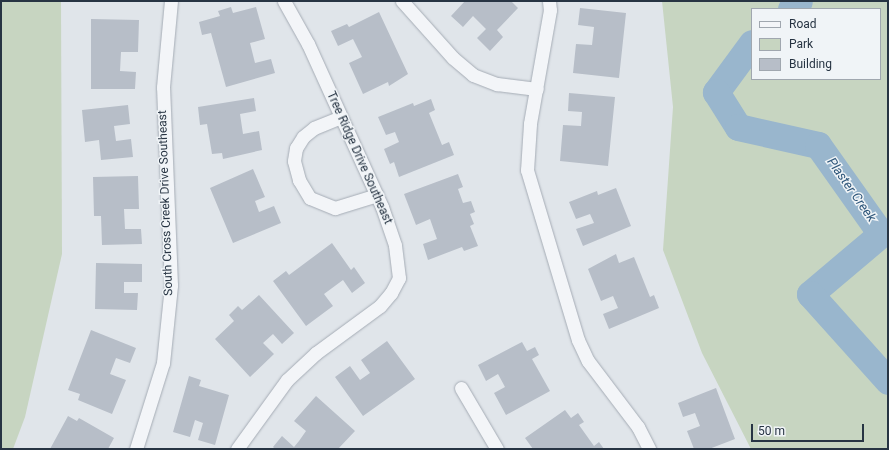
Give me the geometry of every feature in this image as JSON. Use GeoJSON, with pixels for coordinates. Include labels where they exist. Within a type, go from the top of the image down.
{"type":"FeatureCollection","features":[{"type":"Feature","properties":{"kind":"street","name":"South Cross Creek Drive Southeast"},"geometry":{"type":"LineString","coordinates":[[136,449],[163,363],[171,285],[163,87],[171,1]]}},
{"type":"Feature","properties":{"kind":"street","name":"Tree Ridge Drive Southeast"},"geometry":{"type":"LineString","coordinates":[[237,449],[287,380],[316,353],[380,306],[391,293],[399,278],[399,262],[377,195],[341,117],[284,1]]}},
{"type":"Feature","properties":{"kind":"street"},"geometry":{"type":"LineString","coordinates":[[402,1],[453,58],[473,75],[497,84],[537,89]]}},
{"type":"Feature","properties":{"kind":"street"},"geometry":{"type":"LineString","coordinates":[[550,1],[550,10],[530,124],[527,170],[572,321],[588,361],[638,427],[649,449]]}},
{"type":"Feature","properties":{"kind":"street"},"geometry":{"type":"LineString","coordinates":[[341,117],[314,128],[303,137],[296,148],[294,162],[299,180],[310,198],[335,208],[377,195]]}},
{"type":"Feature","properties":{"kind":"street"},"geometry":{"type":"LineString","coordinates":[[461,388],[497,449]]}},
{"type":"Feature","properties":{"kind":"green space"},"geometry":{"type":"Polygon","coordinates":[[[1,1],[61,1],[62,254],[25,417],[13,449],[1,449],[1,1]]]}},
{"type":"Feature","properties":{"kind":"green space"},"geometry":{"type":"Polygon","coordinates":[[[662,1],[888,1],[888,449],[751,449],[702,353],[663,250],[673,107],[662,1]]]}},
{"type":"Feature","properties":{"kind":"building"},"geometry":{"type":"Polygon","coordinates":[[[465,1],[511,1],[518,8],[497,30],[503,37],[490,51],[477,38],[486,29],[473,16],[463,27],[451,16],[465,1]]]}},
{"type":"Feature","properties":{"kind":"building"},"geometry":{"type":"Polygon","coordinates":[[[231,7],[233,13],[256,7],[265,39],[250,43],[255,63],[271,59],[275,73],[226,87],[211,33],[202,35],[199,22],[220,16],[218,11],[231,7]]]}},
{"type":"Feature","properties":{"kind":"building"},"geometry":{"type":"Polygon","coordinates":[[[580,8],[626,13],[619,78],[573,73],[576,44],[592,45],[594,27],[578,25],[580,8]]]}},
{"type":"Feature","properties":{"kind":"building"},"geometry":{"type":"Polygon","coordinates":[[[379,12],[408,74],[389,86],[388,82],[363,94],[349,63],[362,57],[353,39],[338,46],[331,31],[347,24],[349,27],[379,12]]]}},
{"type":"Feature","properties":{"kind":"building"},"geometry":{"type":"Polygon","coordinates":[[[91,19],[139,20],[138,52],[121,52],[120,71],[136,72],[135,89],[91,89],[91,19]]]}},
{"type":"Feature","properties":{"kind":"building"},"geometry":{"type":"Polygon","coordinates":[[[569,93],[615,97],[608,166],[560,161],[563,125],[581,126],[582,112],[568,111],[569,93]]]}},
{"type":"Feature","properties":{"kind":"building"},"geometry":{"type":"Polygon","coordinates":[[[254,98],[256,111],[240,114],[243,134],[259,131],[262,150],[223,159],[222,153],[212,154],[207,124],[200,125],[198,107],[254,98]]]}},
{"type":"Feature","properties":{"kind":"building"},"geometry":{"type":"Polygon","coordinates":[[[431,99],[435,110],[429,113],[442,145],[449,142],[454,155],[399,177],[394,162],[390,164],[384,149],[399,142],[395,132],[386,135],[378,117],[413,103],[414,106],[431,99]]]}},
{"type":"Feature","properties":{"kind":"building"},"geometry":{"type":"Polygon","coordinates":[[[128,105],[130,124],[114,126],[116,141],[131,139],[133,157],[101,160],[99,140],[85,142],[82,110],[128,105]]]}},
{"type":"Feature","properties":{"kind":"building"},"geometry":{"type":"Polygon","coordinates":[[[253,169],[265,197],[255,201],[259,212],[274,206],[281,223],[233,243],[210,188],[253,169]]]}},
{"type":"Feature","properties":{"kind":"building"},"geometry":{"type":"Polygon","coordinates":[[[458,174],[463,187],[458,189],[463,203],[471,201],[475,212],[470,214],[474,224],[470,226],[478,246],[464,251],[462,247],[428,260],[423,244],[437,239],[430,219],[416,225],[404,194],[458,174]]]}},
{"type":"Feature","properties":{"kind":"building"},"geometry":{"type":"Polygon","coordinates":[[[138,176],[139,209],[124,209],[125,229],[141,229],[142,244],[102,245],[101,216],[94,216],[93,177],[138,176]]]}},
{"type":"Feature","properties":{"kind":"building"},"geometry":{"type":"Polygon","coordinates":[[[616,188],[631,226],[583,246],[576,229],[594,223],[590,214],[576,219],[569,202],[597,191],[598,195],[616,188]]]}},
{"type":"Feature","properties":{"kind":"building"},"geometry":{"type":"Polygon","coordinates":[[[332,243],[351,270],[354,267],[365,283],[352,293],[343,280],[324,294],[333,306],[306,326],[273,281],[286,271],[289,275],[332,243]]]}},
{"type":"Feature","properties":{"kind":"building"},"geometry":{"type":"Polygon","coordinates":[[[616,254],[619,263],[634,257],[650,297],[654,295],[659,308],[609,329],[603,314],[618,308],[613,296],[601,301],[588,269],[616,254]]]}},
{"type":"Feature","properties":{"kind":"building"},"geometry":{"type":"Polygon","coordinates":[[[96,263],[142,264],[142,282],[124,282],[124,293],[138,293],[137,310],[95,309],[96,263]]]}},
{"type":"Feature","properties":{"kind":"building"},"geometry":{"type":"Polygon","coordinates":[[[259,295],[294,333],[282,344],[273,334],[263,343],[274,354],[250,377],[215,339],[234,321],[229,315],[238,306],[242,310],[259,295]]]}},
{"type":"Feature","properties":{"kind":"building"},"geometry":{"type":"Polygon","coordinates":[[[91,330],[136,348],[130,363],[116,358],[110,374],[126,380],[112,414],[78,400],[80,394],[68,390],[91,330]]]}},
{"type":"Feature","properties":{"kind":"building"},"geometry":{"type":"Polygon","coordinates":[[[387,341],[415,379],[363,416],[335,377],[350,366],[360,380],[370,373],[361,360],[387,341]]]}},
{"type":"Feature","properties":{"kind":"building"},"geometry":{"type":"Polygon","coordinates":[[[522,342],[527,351],[535,347],[539,355],[532,359],[550,391],[506,415],[494,393],[505,387],[498,374],[486,381],[478,365],[522,342]]]}},
{"type":"Feature","properties":{"kind":"building"},"geometry":{"type":"Polygon","coordinates":[[[189,376],[201,380],[199,386],[229,395],[215,445],[198,440],[203,423],[195,420],[190,437],[173,432],[189,376]]]}},
{"type":"Feature","properties":{"kind":"building"},"geometry":{"type":"Polygon","coordinates":[[[716,388],[735,439],[709,449],[694,449],[687,431],[700,426],[695,413],[683,417],[678,403],[716,388]]]}},
{"type":"Feature","properties":{"kind":"building"},"geometry":{"type":"Polygon","coordinates":[[[316,396],[355,431],[338,449],[275,449],[273,447],[282,436],[294,447],[299,441],[306,431],[294,421],[316,396]]]}},
{"type":"Feature","properties":{"kind":"building"},"geometry":{"type":"Polygon","coordinates":[[[565,410],[571,418],[578,413],[584,422],[579,425],[594,446],[599,442],[604,449],[533,449],[525,438],[565,410]]]}},
{"type":"Feature","properties":{"kind":"building"},"geometry":{"type":"Polygon","coordinates":[[[68,416],[77,421],[79,418],[114,438],[108,449],[50,449],[68,416]]]}},
{"type":"Feature","properties":{"kind":"waterway","name":"Plaster Creek"},"geometry":{"type":"LineString","coordinates":[[792,8],[799,1]]}},
{"type":"Feature","properties":{"kind":"waterway","name":"Plaster Creek"},"geometry":{"type":"LineString","coordinates":[[751,44],[716,92],[738,127],[818,145],[881,234],[810,294],[888,381]]}}]}
